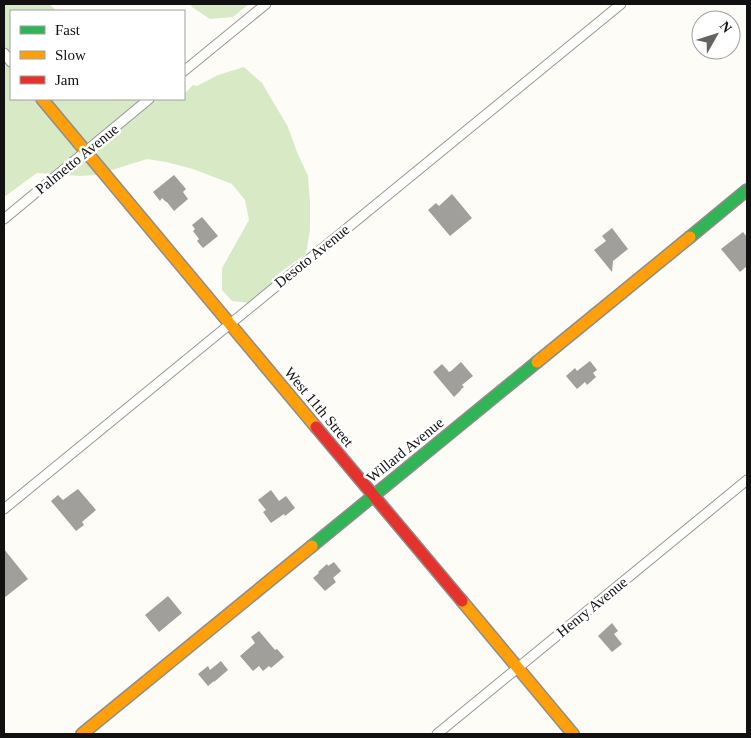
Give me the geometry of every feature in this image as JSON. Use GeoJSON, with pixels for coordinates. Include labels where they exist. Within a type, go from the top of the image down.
{"type":"FeatureCollection","features":[{"type":"Feature","properties":{"kind":"street"},"geometry":{"type":"LineString","coordinates":[[185,70],[266,4]]}},
{"type":"Feature","properties":{"kind":"street","name":"Desoto Avenue"},"geometry":{"type":"LineString","coordinates":[[4,509],[621,4]]}},
{"type":"Feature","properties":{"kind":"street","name":"West 11th Street"},"geometry":{"type":"LineString","coordinates":[[43,100],[573,734]]}},
{"type":"Feature","properties":{"kind":"street","name":"Palmetto Avenue"},"geometry":{"type":"LineString","coordinates":[[4,219],[149,100]]}},
{"type":"Feature","properties":{"kind":"street","name":"Willard Avenue"},"geometry":{"type":"LineString","coordinates":[[82,734],[747,190]]}},
{"type":"Feature","properties":{"kind":"street","name":"Henry Avenue"},"geometry":{"type":"LineString","coordinates":[[437,734],[747,480]]}},
{"type":"Feature","properties":{"kind":"green space"},"geometry":{"type":"Polygon","coordinates":[[[4,4],[49,4],[56,10],[10,10],[10,100],[185,100],[185,93],[193,85],[197,86],[218,75],[244,67],[262,83],[288,127],[308,176],[310,230],[306,254],[279,273],[273,283],[249,303],[232,301],[222,290],[222,268],[249,220],[245,200],[232,184],[193,169],[147,159],[96,175],[80,176],[37,173],[4,197],[4,4]]]}},
{"type":"Feature","properties":{"kind":"green space"},"geometry":{"type":"Polygon","coordinates":[[[190,4],[249,4],[233,17],[210,19],[190,4]]]}},
{"type":"Feature","properties":{"kind":"building"},"geometry":{"type":"Polygon","coordinates":[[[174,175],[186,189],[183,192],[188,199],[174,211],[162,198],[160,201],[153,192],[174,175]]]}},
{"type":"Feature","properties":{"kind":"building"},"geometry":{"type":"Polygon","coordinates":[[[452,194],[472,218],[450,236],[428,210],[436,203],[439,206],[452,194]]]}},
{"type":"Feature","properties":{"kind":"building"},"geometry":{"type":"Polygon","coordinates":[[[202,217],[218,236],[203,248],[197,241],[199,239],[193,231],[195,229],[192,225],[202,217]]]}},
{"type":"Feature","properties":{"kind":"building"},"geometry":{"type":"Polygon","coordinates":[[[612,228],[628,249],[613,261],[612,272],[594,250],[606,241],[602,236],[612,228]]]}},
{"type":"Feature","properties":{"kind":"building"},"geometry":{"type":"Polygon","coordinates":[[[743,232],[747,237],[747,266],[740,272],[721,249],[743,232]]]}},
{"type":"Feature","properties":{"kind":"building"},"geometry":{"type":"Polygon","coordinates":[[[590,361],[597,370],[593,373],[596,377],[587,385],[585,382],[577,389],[566,376],[575,368],[577,371],[590,361]]]}},
{"type":"Feature","properties":{"kind":"building"},"geometry":{"type":"Polygon","coordinates":[[[461,362],[473,376],[462,385],[464,387],[454,397],[433,372],[442,364],[449,372],[461,362]]]}},
{"type":"Feature","properties":{"kind":"building"},"geometry":{"type":"Polygon","coordinates":[[[78,489],[96,510],[82,522],[84,525],[76,531],[51,501],[58,495],[63,500],[78,489]]]}},
{"type":"Feature","properties":{"kind":"building"},"geometry":{"type":"Polygon","coordinates":[[[271,490],[279,501],[286,496],[295,508],[271,523],[263,512],[266,510],[258,500],[271,490]]]}},
{"type":"Feature","properties":{"kind":"building"},"geometry":{"type":"Polygon","coordinates":[[[4,549],[28,579],[4,598],[4,549]]]}},
{"type":"Feature","properties":{"kind":"building"},"geometry":{"type":"Polygon","coordinates":[[[334,562],[341,571],[333,578],[336,582],[325,591],[313,578],[327,564],[328,566],[334,562]]]}},
{"type":"Feature","properties":{"kind":"building"},"geometry":{"type":"Polygon","coordinates":[[[168,596],[182,613],[159,632],[145,615],[168,596]]]}},
{"type":"Feature","properties":{"kind":"building"},"geometry":{"type":"Polygon","coordinates":[[[612,623],[618,631],[614,634],[622,644],[612,652],[598,636],[612,623]]]}},
{"type":"Feature","properties":{"kind":"building"},"geometry":{"type":"Polygon","coordinates":[[[259,631],[275,650],[277,649],[284,657],[271,668],[269,666],[263,671],[259,666],[253,671],[240,656],[255,643],[251,637],[259,631]]]}},
{"type":"Feature","properties":{"kind":"building"},"geometry":{"type":"Polygon","coordinates":[[[221,661],[228,670],[208,686],[198,674],[208,666],[210,670],[221,661]]]}},
{"type":"Feature","properties":{"kind":"traffic: fast"},"geometry":{"type":"LineString","coordinates":[[690,237],[747,190]]}},
{"type":"Feature","properties":{"kind":"traffic: fast"},"geometry":{"type":"LineString","coordinates":[[312,546],[537,362]]}},
{"type":"Feature","properties":{"kind":"traffic: slow"},"geometry":{"type":"LineString","coordinates":[[43,100],[316,427]]}},
{"type":"Feature","properties":{"kind":"traffic: slow"},"geometry":{"type":"LineString","coordinates":[[537,362],[690,237]]}},
{"type":"Feature","properties":{"kind":"traffic: slow"},"geometry":{"type":"LineString","coordinates":[[82,734],[312,546]]}},
{"type":"Feature","properties":{"kind":"traffic: slow"},"geometry":{"type":"LineString","coordinates":[[462,601],[573,734]]}},
{"type":"Feature","properties":{"kind":"traffic: jam"},"geometry":{"type":"LineString","coordinates":[[316,427],[462,601]]}}]}
